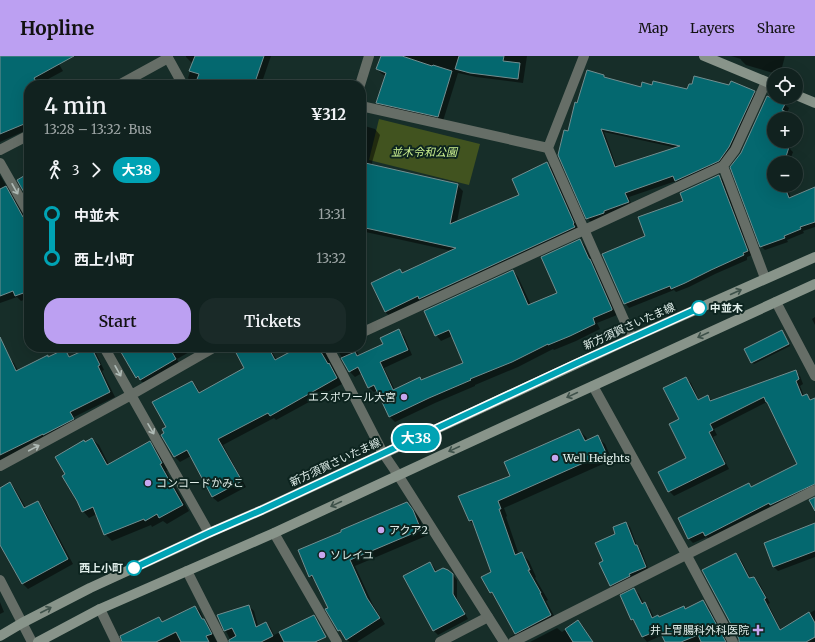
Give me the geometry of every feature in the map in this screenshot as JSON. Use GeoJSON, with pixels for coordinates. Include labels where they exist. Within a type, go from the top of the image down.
{"type":"FeatureCollection","features":[{"type":"Feature","properties":{"kind":"main road"},"geometry":{"type":"LineString","coordinates":[[708,57],[767,83]]}},
{"type":"Feature","properties":{"kind":"main road"},"geometry":{"type":"LineString","coordinates":[[803,98],[815,103]]}},
{"type":"Feature","properties":{"kind":"main road","name":"新方須賀さいたま線"},"geometry":{"type":"LineString","coordinates":[[0,636],[90,588],[262,510],[632,338],[815,257]]}},
{"type":"Feature","properties":{"kind":"main road"},"geometry":{"type":"LineString","coordinates":[[38,642],[100,609],[274,533],[815,284]]}},
{"type":"Feature","properties":{"kind":"street"},"geometry":{"type":"LineString","coordinates":[[362,80],[369,56]]}},
{"type":"Feature","properties":{"kind":"street"},"geometry":{"type":"LineString","coordinates":[[584,56],[548,148],[632,338]]}},
{"type":"Feature","properties":{"kind":"street"},"geometry":{"type":"LineString","coordinates":[[128,80],[168,57],[180,80]]}},
{"type":"Feature","properties":{"kind":"street"},"geometry":{"type":"LineString","coordinates":[[366,331],[723,166],[735,150],[767,90]]}},
{"type":"Feature","properties":{"kind":"street"},"geometry":{"type":"LineString","coordinates":[[366,107],[548,148]]}},
{"type":"Feature","properties":{"kind":"street"},"geometry":{"type":"LineString","coordinates":[[0,150],[24,138]]}},
{"type":"Feature","properties":{"kind":"street"},"geometry":{"type":"LineString","coordinates":[[0,163],[24,205]]}},
{"type":"Feature","properties":{"kind":"street"},"geometry":{"type":"LineString","coordinates":[[723,166],[765,278]]}},
{"type":"Feature","properties":{"kind":"street"},"geometry":{"type":"LineString","coordinates":[[776,302],[815,376]]}},
{"type":"Feature","properties":{"kind":"street"},"geometry":{"type":"LineString","coordinates":[[107,352],[209,533]]}},
{"type":"Feature","properties":{"kind":"street"},"geometry":{"type":"LineString","coordinates":[[0,466],[131,395],[206,352]]}},
{"type":"Feature","properties":{"kind":"street"},"geometry":{"type":"LineString","coordinates":[[331,352],[383,453],[504,642]]}},
{"type":"Feature","properties":{"kind":"street"},"geometry":{"type":"LineString","coordinates":[[592,386],[686,554],[733,642]]}},
{"type":"Feature","properties":{"kind":"street"},"geometry":{"type":"LineString","coordinates":[[513,642],[815,490]]}},
{"type":"Feature","properties":{"kind":"street"},"geometry":{"type":"LineString","coordinates":[[274,533],[337,642]]}},
{"type":"Feature","properties":{"kind":"street"},"geometry":{"type":"LineString","coordinates":[[187,571],[223,642]]}},
{"type":"Feature","properties":{"kind":"street"},"geometry":{"type":"LineString","coordinates":[[0,580],[32,642]]}},
{"type":"Feature","properties":{"kind":"street"},"geometry":{"type":"LineString","coordinates":[[100,609],[116,642]]}},
{"type":"Feature","properties":{"kind":"street"},"geometry":{"type":"LineString","coordinates":[[440,642],[488,617]]}},
{"type":"Feature","properties":{"kind":"green space","name":"並木令和公園"},"geometry":{"type":"Polygon","coordinates":[[[379,119],[480,144],[469,185],[369,160],[379,119]]]}},
{"type":"Feature","properties":{"kind":"building"},"geometry":{"type":"Polygon","coordinates":[[[0,56],[74,56],[34,78],[35,80],[24,80],[24,124],[0,134],[0,56]]]}},
{"type":"Feature","properties":{"kind":"building"},"geometry":{"type":"Polygon","coordinates":[[[195,56],[264,56],[256,80],[197,80],[199,74],[189,71],[195,56]]]}},
{"type":"Feature","properties":{"kind":"building"},"geometry":{"type":"Polygon","coordinates":[[[381,56],[402,56],[452,71],[438,117],[376,103],[386,73],[376,69],[381,56]]]}},
{"type":"Feature","properties":{"kind":"building"},"geometry":{"type":"Polygon","coordinates":[[[459,56],[504,56],[503,61],[520,63],[518,79],[470,73],[455,69],[459,56]]]}},
{"type":"Feature","properties":{"kind":"building"},"geometry":{"type":"Polygon","coordinates":[[[587,70],[604,75],[604,77],[641,87],[642,82],[652,85],[653,81],[687,89],[689,84],[692,84],[694,76],[729,85],[731,81],[755,91],[729,147],[719,161],[675,181],[673,176],[625,193],[629,202],[586,219],[558,155],[564,130],[568,131],[575,102],[577,103],[587,70]],[[601,129],[615,167],[680,146],[601,129]]]}},
{"type":"Feature","properties":{"kind":"building"},"geometry":{"type":"Polygon","coordinates":[[[767,96],[767,104],[785,104],[782,110],[786,112],[767,112],[767,148],[789,148],[786,156],[767,156],[767,192],[787,192],[789,198],[815,187],[815,222],[800,227],[801,229],[784,236],[785,238],[760,247],[730,167],[741,153],[767,96]]]}},
{"type":"Feature","properties":{"kind":"building"},"geometry":{"type":"Polygon","coordinates":[[[547,162],[575,227],[419,299],[418,296],[385,312],[371,283],[400,269],[402,273],[456,248],[366,228],[366,163],[458,184],[450,224],[519,195],[512,179],[547,162]]]}},
{"type":"Feature","properties":{"kind":"building"},"geometry":{"type":"Polygon","coordinates":[[[719,175],[748,251],[743,253],[744,255],[671,289],[670,286],[624,304],[602,254],[645,236],[638,217],[683,201],[680,193],[719,175]]]}},
{"type":"Feature","properties":{"kind":"building"},"geometry":{"type":"Polygon","coordinates":[[[24,176],[24,192],[17,180],[24,176]]]}},
{"type":"Feature","properties":{"kind":"building"},"geometry":{"type":"Polygon","coordinates":[[[6,186],[24,218],[24,293],[15,296],[13,291],[0,296],[0,189],[6,186]]]}},
{"type":"Feature","properties":{"kind":"building"},"geometry":{"type":"Polygon","coordinates":[[[580,239],[612,310],[593,318],[595,324],[570,336],[548,344],[512,362],[470,379],[471,380],[389,417],[374,385],[368,388],[358,367],[349,372],[341,358],[355,352],[357,356],[383,344],[380,338],[399,329],[408,350],[380,362],[393,390],[420,377],[421,380],[463,363],[449,330],[435,336],[424,311],[513,270],[528,305],[557,293],[541,257],[580,239]]]}},
{"type":"Feature","properties":{"kind":"building"},"geometry":{"type":"Polygon","coordinates":[[[782,330],[789,344],[751,363],[744,349],[782,330]]]}},
{"type":"Feature","properties":{"kind":"building"},"geometry":{"type":"Polygon","coordinates":[[[0,337],[16,371],[48,355],[48,357],[59,352],[66,352],[69,357],[80,352],[94,352],[110,392],[70,412],[74,419],[0,455],[0,337]]]}},
{"type":"Feature","properties":{"kind":"building"},"geometry":{"type":"Polygon","coordinates":[[[121,352],[172,352],[176,359],[140,380],[138,376],[136,378],[121,352]]]}},
{"type":"Feature","properties":{"kind":"building"},"geometry":{"type":"Polygon","coordinates":[[[236,352],[271,352],[275,360],[290,352],[321,352],[337,378],[270,416],[268,413],[218,439],[242,481],[212,497],[187,450],[174,457],[161,435],[164,433],[162,429],[166,427],[152,402],[192,381],[199,393],[244,368],[236,352]]]}},
{"type":"Feature","properties":{"kind":"building"},"geometry":{"type":"Polygon","coordinates":[[[796,370],[799,379],[796,381],[802,396],[807,394],[810,400],[815,398],[815,484],[770,505],[769,503],[705,536],[703,532],[688,539],[678,518],[749,483],[751,487],[797,464],[764,397],[710,424],[713,430],[709,432],[725,464],[668,492],[658,472],[686,458],[669,424],[679,419],[663,388],[686,377],[698,400],[708,395],[710,401],[796,370]]]}},
{"type":"Feature","properties":{"kind":"building"},"geometry":{"type":"Polygon","coordinates":[[[579,429],[585,441],[598,435],[606,453],[498,501],[501,509],[499,509],[515,555],[522,552],[530,570],[528,570],[551,615],[515,634],[492,592],[490,593],[481,577],[491,572],[472,520],[469,521],[458,496],[510,476],[504,462],[579,429]]]}},
{"type":"Feature","properties":{"kind":"building"},"geometry":{"type":"Polygon","coordinates":[[[92,438],[107,465],[150,441],[162,463],[160,464],[183,505],[159,518],[157,514],[145,521],[144,519],[104,535],[93,507],[82,512],[62,476],[65,474],[55,457],[84,440],[85,442],[92,438]]]}},
{"type":"Feature","properties":{"kind":"building"},"geometry":{"type":"Polygon","coordinates":[[[10,482],[24,508],[38,501],[68,559],[22,584],[0,545],[0,488],[10,482]]]}},
{"type":"Feature","properties":{"kind":"building"},"geometry":{"type":"Polygon","coordinates":[[[815,497],[815,511],[809,500],[815,497]]]}},
{"type":"Feature","properties":{"kind":"building"},"geometry":{"type":"Polygon","coordinates":[[[407,502],[413,510],[421,530],[350,560],[367,598],[380,618],[346,640],[340,630],[338,631],[325,609],[328,608],[312,575],[309,577],[298,550],[407,502]]]}},
{"type":"Feature","properties":{"kind":"building"},"geometry":{"type":"Polygon","coordinates":[[[626,522],[646,567],[629,574],[630,576],[610,586],[599,563],[603,561],[595,543],[615,534],[613,527],[626,522]]]}},
{"type":"Feature","properties":{"kind":"building"},"geometry":{"type":"Polygon","coordinates":[[[815,523],[815,551],[773,567],[764,543],[815,523]]]}},
{"type":"Feature","properties":{"kind":"building"},"geometry":{"type":"Polygon","coordinates":[[[736,553],[749,578],[754,577],[766,598],[764,599],[780,630],[809,612],[815,623],[815,637],[806,642],[739,642],[739,639],[702,570],[736,553]]]}},
{"type":"Feature","properties":{"kind":"building"},"geometry":{"type":"Polygon","coordinates":[[[430,562],[435,572],[443,568],[453,574],[453,594],[465,614],[433,631],[403,576],[430,562]]]}},
{"type":"Feature","properties":{"kind":"building"},"geometry":{"type":"Polygon","coordinates":[[[634,588],[642,604],[645,602],[652,618],[658,615],[659,617],[684,606],[685,609],[703,600],[726,642],[701,642],[698,635],[681,642],[665,642],[659,630],[642,637],[633,619],[631,620],[620,595],[634,588]]]}},
{"type":"Feature","properties":{"kind":"building"},"geometry":{"type":"Polygon","coordinates":[[[249,605],[256,627],[266,622],[273,636],[261,642],[229,642],[229,640],[236,636],[232,628],[224,631],[217,615],[249,605]]]}},
{"type":"Feature","properties":{"kind":"building"},"geometry":{"type":"Polygon","coordinates":[[[195,606],[212,634],[206,636],[209,642],[181,642],[176,632],[156,642],[122,642],[120,636],[159,617],[162,622],[195,606]]]}},
{"type":"Feature","properties":{"kind":"building"},"geometry":{"type":"Polygon","coordinates":[[[314,615],[326,637],[315,642],[284,642],[279,632],[314,615]]]}},
{"type":"Feature","properties":{"kind":"building"},"geometry":{"type":"Polygon","coordinates":[[[578,620],[593,642],[573,642],[565,629],[578,620]]]}},
{"type":"Feature","properties":{"kind":"bus line","name":"大38"},"geometry":{"type":"LineString","coordinates":[[134,568],[699,308]]}},
{"type":"Feature","properties":{"kind":"place","name":"中並木"},"geometry":{"type":"Point","coordinates":[699,308]}},
{"type":"Feature","properties":{"kind":"place","name":"エスポワール大宮"},"geometry":{"type":"Point","coordinates":[404,397]}},
{"type":"Feature","properties":{"kind":"place","name":"Well Heights"},"geometry":{"type":"Point","coordinates":[555,458]}},
{"type":"Feature","properties":{"kind":"place","name":"コンコードかみこ"},"geometry":{"type":"Point","coordinates":[148,483]}},
{"type":"Feature","properties":{"kind":"place","name":"アクア2"},"geometry":{"type":"Point","coordinates":[381,530]}},
{"type":"Feature","properties":{"kind":"place","name":"ソレイユ"},"geometry":{"type":"Point","coordinates":[322,555]}},
{"type":"Feature","properties":{"kind":"place","name":"西上小町"},"geometry":{"type":"Point","coordinates":[134,568]}},
{"type":"Feature","properties":{"kind":"place","name":"井上胃腸科外科医院"},"geometry":{"type":"Point","coordinates":[758,630]}}]}
